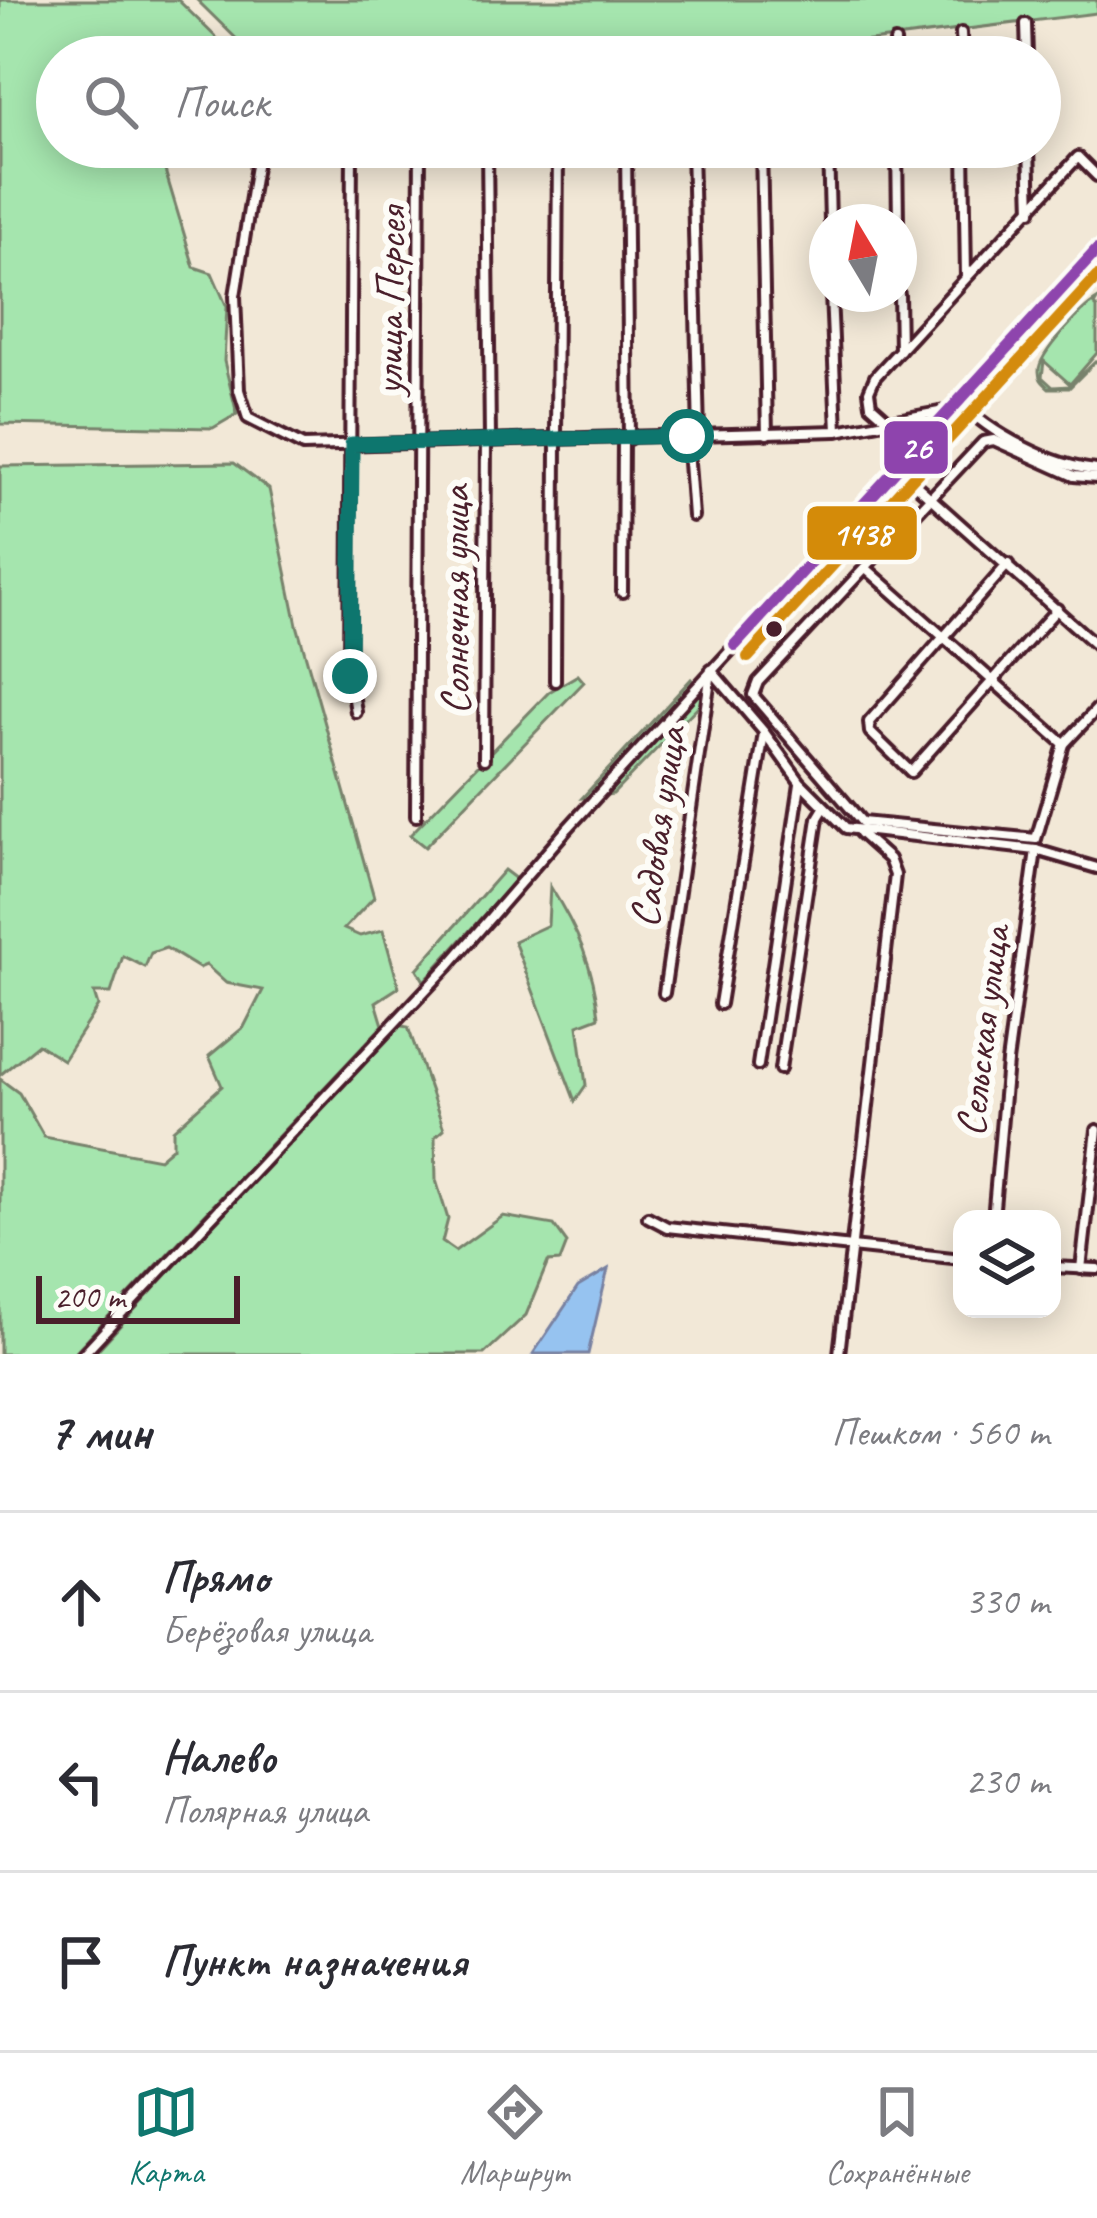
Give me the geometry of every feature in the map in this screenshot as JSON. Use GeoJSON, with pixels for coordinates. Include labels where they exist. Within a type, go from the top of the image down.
{"type":"FeatureCollection","features":[{"type":"Feature","properties":{"kind":"street"},"geometry":{"type":"LineString","coordinates":[[1026,24],[1026,36]]}},
{"type":"Feature","properties":{"kind":"street"},"geometry":{"type":"LineString","coordinates":[[890,422],[871,405],[869,391],[875,377],[1078,157],[1097,176]]}},
{"type":"Feature","properties":{"kind":"street"},"geometry":{"type":"LineString","coordinates":[[256,168],[235,296],[239,390],[248,418],[304,446],[837,431],[952,410]]}},
{"type":"Feature","properties":{"kind":"street"},"geometry":{"type":"LineString","coordinates":[[352,168],[349,668],[356,712]]}},
{"type":"Feature","properties":{"kind":"street","name":"улица Персея"},"geometry":{"type":"LineString","coordinates":[[416,816],[421,168]]}},
{"type":"Feature","properties":{"kind":"street","name":"Солнечная улица"},"geometry":{"type":"LineString","coordinates":[[484,759],[487,168]]}},
{"type":"Feature","properties":{"kind":"street"},"geometry":{"type":"LineString","coordinates":[[555,681],[558,168]]}},
{"type":"Feature","properties":{"kind":"street"},"geometry":{"type":"LineString","coordinates":[[622,592],[626,168]]}},
{"type":"Feature","properties":{"kind":"street"},"geometry":{"type":"LineString","coordinates":[[693,168],[699,435]]}},
{"type":"Feature","properties":{"kind":"street"},"geometry":{"type":"LineString","coordinates":[[761,168],[767,434]]}},
{"type":"Feature","properties":{"kind":"street"},"geometry":{"type":"LineString","coordinates":[[829,168],[830,204]]}},
{"type":"Feature","properties":{"kind":"street"},"geometry":{"type":"LineString","coordinates":[[897,168],[898,204]]}},
{"type":"Feature","properties":{"kind":"street"},"geometry":{"type":"LineString","coordinates":[[964,168],[966,279]]}},
{"type":"Feature","properties":{"kind":"street"},"geometry":{"type":"LineString","coordinates":[[1030,168],[1031,212]]}},
{"type":"Feature","properties":{"kind":"street"},"geometry":{"type":"LineString","coordinates":[[83,1354],[450,964],[711,670],[1097,250]]}},
{"type":"Feature","properties":{"kind":"street"},"geometry":{"type":"LineString","coordinates":[[832,312],[837,431]]}},
{"type":"Feature","properties":{"kind":"street"},"geometry":{"type":"LineString","coordinates":[[899,312],[900,350]]}},
{"type":"Feature","properties":{"kind":"street"},"geometry":{"type":"LineString","coordinates":[[959,401],[990,429],[1097,474]]}},
{"type":"Feature","properties":{"kind":"street"},"geometry":{"type":"LineString","coordinates":[[687,436],[693,516]]}},
{"type":"Feature","properties":{"kind":"street"},"geometry":{"type":"LineString","coordinates":[[1097,474],[1074,476],[994,440],[983,442],[753,689],[755,702],[862,822],[1036,844],[1097,868]]}},
{"type":"Feature","properties":{"kind":"street"},"geometry":{"type":"LineString","coordinates":[[898,469],[1097,646]]}},
{"type":"Feature","properties":{"kind":"street"},"geometry":{"type":"LineString","coordinates":[[1008,565],[869,722],[870,732],[911,772],[1057,609]]}},
{"type":"Feature","properties":{"kind":"street"},"geometry":{"type":"LineString","coordinates":[[867,569],[1064,744],[1097,709]]}},
{"type":"Feature","properties":{"kind":"street"},"geometry":{"type":"LineString","coordinates":[[711,670],[800,782],[846,828],[860,833],[1036,844]]}},
{"type":"Feature","properties":{"kind":"street","name":"Садовая улица"},"geometry":{"type":"LineString","coordinates":[[664,993],[711,670]]}},
{"type":"Feature","properties":{"kind":"street"},"geometry":{"type":"LineString","coordinates":[[720,1004],[764,732]]}},
{"type":"Feature","properties":{"kind":"street","name":"Сельская улица"},"geometry":{"type":"LineString","coordinates":[[994,1210],[1007,1062],[1036,844],[1064,744]]}},
{"type":"Feature","properties":{"kind":"street"},"geometry":{"type":"LineString","coordinates":[[758,1065],[800,782]]}},
{"type":"Feature","properties":{"kind":"street"},"geometry":{"type":"LineString","coordinates":[[780,1069],[818,818],[824,808]]}},
{"type":"Feature","properties":{"kind":"street"},"geometry":{"type":"LineString","coordinates":[[839,1354],[896,875],[890,859],[860,833]]}},
{"type":"Feature","properties":{"kind":"street"},"geometry":{"type":"LineString","coordinates":[[1081,1269],[1097,1130]]}},
{"type":"Feature","properties":{"kind":"street"},"geometry":{"type":"LineString","coordinates":[[648,1217],[667,1227],[953,1258]]}},
{"type":"Feature","properties":{"kind":"street"},"geometry":{"type":"LineString","coordinates":[[1061,1268],[1097,1269]]}},
{"type":"Feature","properties":{"kind":"green space"},"geometry":{"type":"Polygon","coordinates":[[[0,0],[178,0],[215,36],[36,36],[36,168],[164,168],[194,267],[212,273],[227,307],[224,361],[237,414],[213,428],[0,424],[0,0]]]}},
{"type":"Feature","properties":{"kind":"green space"},"geometry":{"type":"Polygon","coordinates":[[[197,0],[1097,0],[1097,13],[910,36],[234,36],[197,0]]]}},
{"type":"Feature","properties":{"kind":"green space"},"geometry":{"type":"Polygon","coordinates":[[[1097,300],[1097,353],[1070,384],[1044,361],[1042,377],[1053,387],[1070,386],[1097,360],[1069,388],[1049,388],[1039,374],[1041,363],[1072,321],[1097,300]]]}},
{"type":"Feature","properties":{"kind":"green space"},"geometry":{"type":"Polygon","coordinates":[[[234,463],[269,489],[297,625],[374,897],[344,929],[360,936],[383,930],[399,987],[376,1002],[383,1025],[73,1354],[0,1354],[0,1079],[19,1093],[44,1137],[159,1159],[173,1147],[173,1130],[222,1086],[209,1056],[244,1027],[263,990],[226,983],[206,965],[199,968],[166,948],[151,953],[145,967],[123,956],[111,993],[94,993],[98,1006],[63,1060],[38,1044],[0,1075],[0,466],[234,463]]]}},
{"type":"Feature","properties":{"kind":"green space"},"geometry":{"type":"Polygon","coordinates":[[[578,675],[584,682],[425,847],[410,835],[549,692],[578,675]]]}},
{"type":"Feature","properties":{"kind":"green space"},"geometry":{"type":"Polygon","coordinates":[[[691,679],[706,698],[613,794],[582,798],[691,679]]]}},
{"type":"Feature","properties":{"kind":"green space"},"geometry":{"type":"Polygon","coordinates":[[[504,870],[516,879],[424,981],[417,969],[504,870]]]}},
{"type":"Feature","properties":{"kind":"green space"},"geometry":{"type":"Polygon","coordinates":[[[550,886],[583,948],[599,1017],[578,1025],[586,1085],[575,1101],[514,941],[548,925],[550,886]]]}},
{"type":"Feature","properties":{"kind":"green space"},"geometry":{"type":"Polygon","coordinates":[[[396,1025],[408,1027],[444,1129],[435,1137],[436,1180],[448,1219],[442,1242],[455,1251],[503,1216],[554,1225],[567,1243],[560,1261],[548,1262],[526,1315],[484,1354],[94,1354],[396,1025]]]}},
{"type":"Feature","properties":{"kind":"water"},"geometry":{"type":"Polygon","coordinates":[[[608,1269],[588,1354],[533,1354],[578,1287],[608,1269]]]}},
{"type":"Feature","properties":{"kind":"transit line","name":"26"},"geometry":{"type":"LineString","coordinates":[[735,645],[1097,250]]}},
{"type":"Feature","properties":{"kind":"transit line","name":"1438"},"geometry":{"type":"LineString","coordinates":[[748,657],[1097,277]]}},
{"type":"Feature","properties":{"kind":"route"},"geometry":{"type":"LineString","coordinates":[[350,676],[352,444],[687,436]]}}]}
